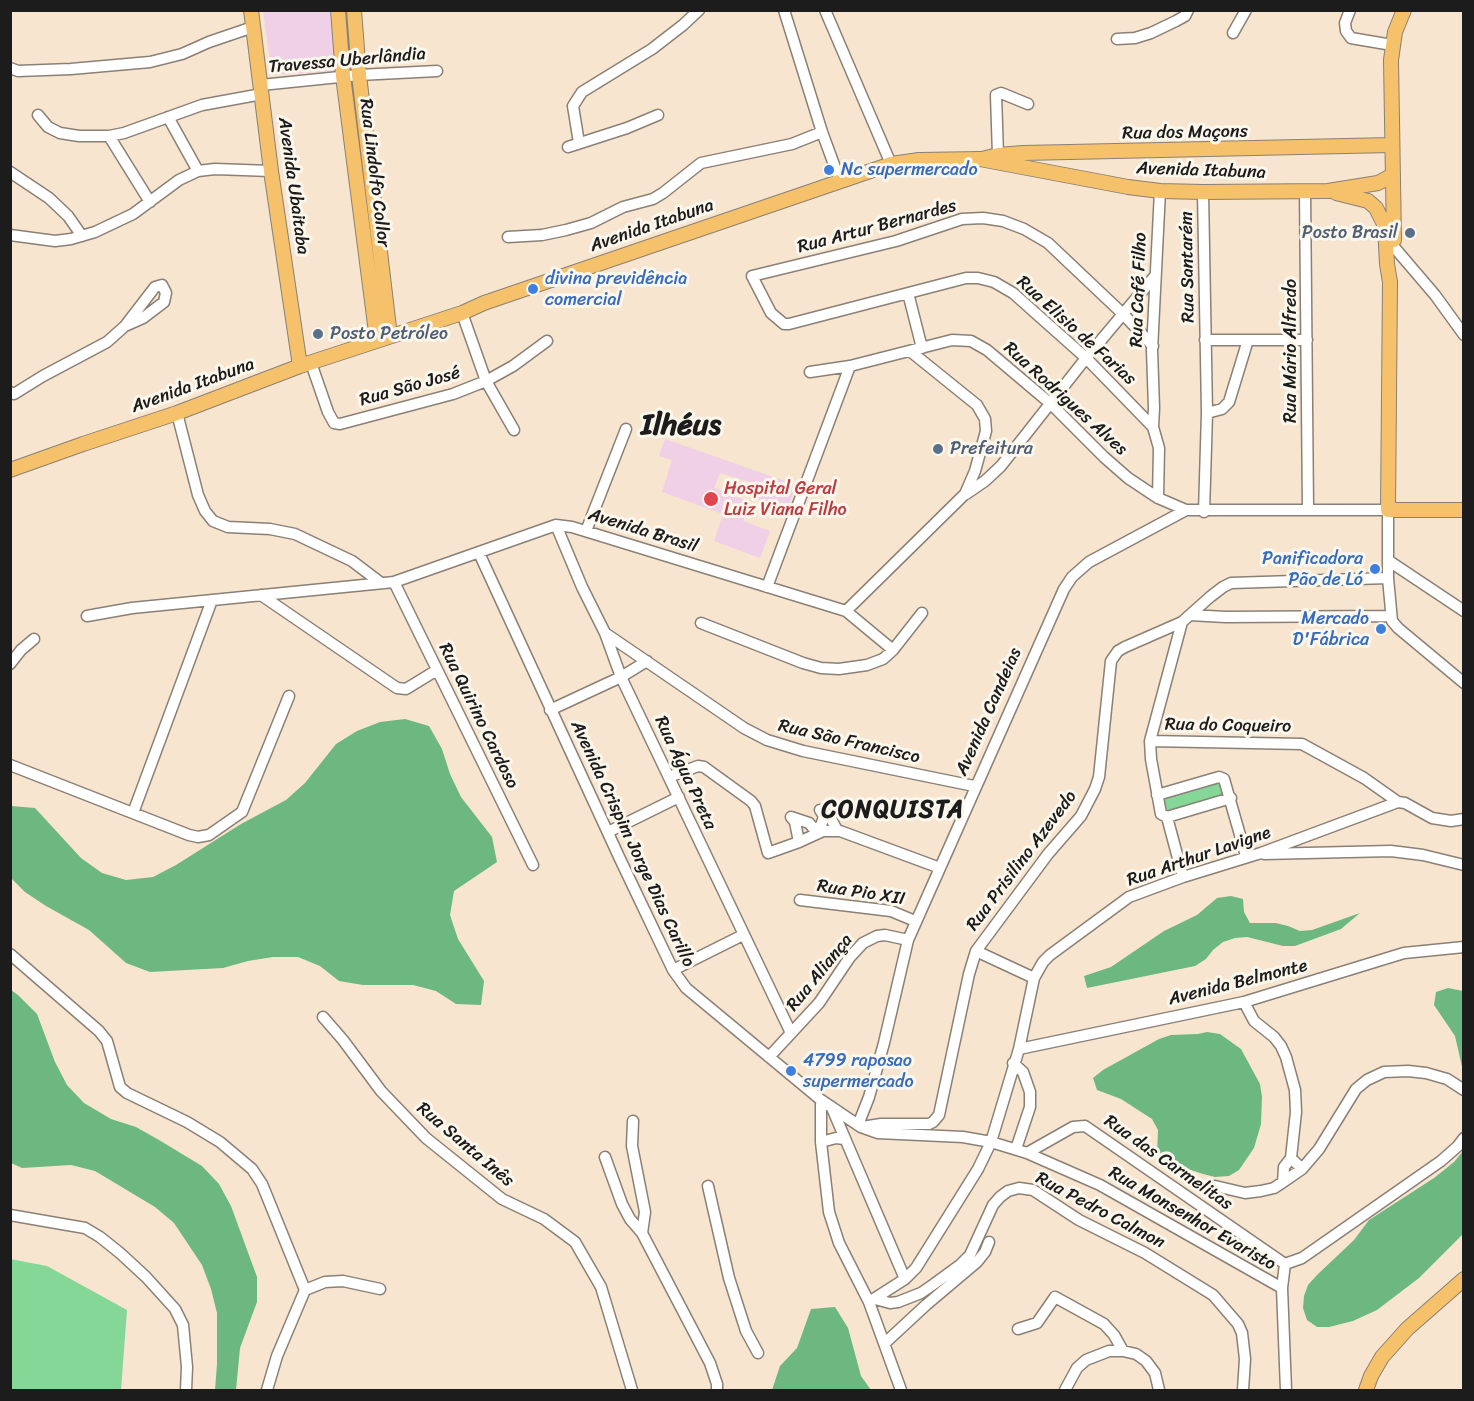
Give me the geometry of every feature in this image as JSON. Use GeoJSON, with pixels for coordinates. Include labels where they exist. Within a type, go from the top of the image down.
{"type":"FeatureCollection","features":[{"type":"Feature","properties":{"kind":"main road","name":"Avenida Ubaitaba"},"geometry":{"type":"LineString","coordinates":[[251,10],[271,171],[305,364]]}},
{"type":"Feature","properties":{"kind":"main road","name":"Rua Lindolfo Collor"},"geometry":{"type":"LineString","coordinates":[[338,10],[344,76],[383,338]]}},
{"type":"Feature","properties":{"kind":"main road","name":"Rua Lindolfo Collor"},"geometry":{"type":"LineString","coordinates":[[354,10],[383,338]]}},
{"type":"Feature","properties":{"kind":"main road"},"geometry":{"type":"LineString","coordinates":[[1393,175],[1392,45],[1404,10]]}},
{"type":"Feature","properties":{"kind":"main road","name":"Rua dos Maçons"},"geometry":{"type":"LineString","coordinates":[[980,159],[998,155],[1045,153],[1392,145]]}},
{"type":"Feature","properties":{"kind":"main road"},"geometry":{"type":"LineString","coordinates":[[1042,171],[1045,153]]}},
{"type":"Feature","properties":{"kind":"main road","name":"Avenida Itabuna"},"geometry":{"type":"LineString","coordinates":[[10,470],[177,413],[305,364],[462,313],[484,303],[891,164],[919,160],[980,159],[1160,191],[1328,191],[1378,183],[1393,175],[1394,265],[1390,282],[1388,510]]}},
{"type":"Feature","properties":{"kind":"main road","name":"Avenida Itabuna"},"geometry":{"type":"LineString","coordinates":[[1328,191],[1358,197],[1376,207],[1385,226],[1386,264],[1390,282]]}},
{"type":"Feature","properties":{"kind":"main road"},"geometry":{"type":"LineString","coordinates":[[1388,510],[1464,510]]}},
{"type":"Feature","properties":{"kind":"main road"},"geometry":{"type":"LineString","coordinates":[[1366,1390],[1382,1357],[1407,1329],[1464,1280]]}},
{"type":"Feature","properties":{"kind":"street"},"geometry":{"type":"LineString","coordinates":[[579,143],[573,106],[582,92],[652,49],[683,26],[699,10]]}},
{"type":"Feature","properties":{"kind":"street"},"geometry":{"type":"LineString","coordinates":[[784,10],[822,132],[840,181]]}},
{"type":"Feature","properties":{"kind":"street"},"geometry":{"type":"LineString","coordinates":[[825,10],[891,164]]}},
{"type":"Feature","properties":{"kind":"street"},"geometry":{"type":"LineString","coordinates":[[1117,39],[1135,38],[1151,33],[1185,16],[1188,10]]}},
{"type":"Feature","properties":{"kind":"street"},"geometry":{"type":"LineString","coordinates":[[1233,33],[1246,10]]}},
{"type":"Feature","properties":{"kind":"street"},"geometry":{"type":"LineString","coordinates":[[1350,10],[1346,31],[1351,38],[1392,45]]}},
{"type":"Feature","properties":{"kind":"street"},"geometry":{"type":"LineString","coordinates":[[10,68],[18,70],[71,69],[150,62],[182,54],[253,27]]}},
{"type":"Feature","properties":{"kind":"street","name":"Travessa Uberlândia"},"geometry":{"type":"LineString","coordinates":[[38,115],[48,127],[60,134],[109,136],[124,133],[202,105],[261,89],[344,76],[437,71]]}},
{"type":"Feature","properties":{"kind":"street"},"geometry":{"type":"LineString","coordinates":[[998,155],[996,95],[1001,93],[1013,96],[1028,104]]}},
{"type":"Feature","properties":{"kind":"street"},"geometry":{"type":"LineString","coordinates":[[568,147],[627,128],[658,115]]}},
{"type":"Feature","properties":{"kind":"street"},"geometry":{"type":"LineString","coordinates":[[168,117],[198,171]]}},
{"type":"Feature","properties":{"kind":"street"},"geometry":{"type":"LineString","coordinates":[[508,237],[566,231],[591,223],[623,207],[653,199],[701,164],[792,144],[822,132]]}},
{"type":"Feature","properties":{"kind":"street"},"geometry":{"type":"LineString","coordinates":[[109,136],[150,202]]}},
{"type":"Feature","properties":{"kind":"street"},"geometry":{"type":"LineString","coordinates":[[10,235],[55,241],[82,236],[126,218],[179,180],[198,171],[214,169],[271,171]]}},
{"type":"Feature","properties":{"kind":"street"},"geometry":{"type":"LineString","coordinates":[[10,172],[50,198],[68,216],[82,236]]}},
{"type":"Feature","properties":{"kind":"street","name":"Rua Café Filho"},"geometry":{"type":"LineString","coordinates":[[1158,498],[1159,448],[1153,427],[1153,346],[1160,191]]}},
{"type":"Feature","properties":{"kind":"street","name":"Rua Mário Alfredo"},"geometry":{"type":"LineString","coordinates":[[1305,191],[1308,510]]}},
{"type":"Feature","properties":{"kind":"street","name":"Rua Santarém"},"geometry":{"type":"LineString","coordinates":[[1203,192],[1207,413],[1204,512]]}},
{"type":"Feature","properties":{"kind":"street","name":"Rua Artur Bernardes"},"geometry":{"type":"LineString","coordinates":[[794,324],[784,324],[771,313],[752,276],[896,241],[962,219],[983,218],[1003,221],[1024,229],[1048,243],[1123,314],[1153,346]]}},
{"type":"Feature","properties":{"kind":"street"},"geometry":{"type":"LineString","coordinates":[[1394,247],[1435,295],[1464,335]]}},
{"type":"Feature","properties":{"kind":"street"},"geometry":{"type":"LineString","coordinates":[[893,650],[846,611],[965,494],[993,474],[1155,276]]}},
{"type":"Feature","properties":{"kind":"street","name":"Rua Elisio de Farias"},"geometry":{"type":"LineString","coordinates":[[794,324],[966,278],[994,282],[1013,293],[1086,358],[1153,427]]}},
{"type":"Feature","properties":{"kind":"street"},"geometry":{"type":"LineString","coordinates":[[908,293],[922,348]]}},
{"type":"Feature","properties":{"kind":"street"},"geometry":{"type":"LineString","coordinates":[[462,313],[486,381],[514,430]]}},
{"type":"Feature","properties":{"kind":"street"},"geometry":{"type":"LineString","coordinates":[[12,393],[107,342],[125,326]]}},
{"type":"Feature","properties":{"kind":"street","name":"Rua Rodrigues Alves"},"geometry":{"type":"LineString","coordinates":[[810,372],[850,366],[952,340],[971,341],[987,350],[1051,404],[1128,478],[1158,498],[1185,510],[1204,512],[1388,510]]}},
{"type":"Feature","properties":{"kind":"street","name":"Rua Santarém"},"geometry":{"type":"LineString","coordinates":[[1205,340],[1307,340]]}},
{"type":"Feature","properties":{"kind":"street"},"geometry":{"type":"LineString","coordinates":[[1207,413],[1222,408],[1229,402],[1248,340]]}},
{"type":"Feature","properties":{"kind":"street","name":"Rua São José"},"geometry":{"type":"LineString","coordinates":[[305,364],[328,412],[337,424],[444,396],[486,381],[513,366],[547,341]]}},
{"type":"Feature","properties":{"kind":"street"},"geometry":{"type":"LineString","coordinates":[[910,351],[977,405],[985,419],[986,431],[975,471],[965,494]]}},
{"type":"Feature","properties":{"kind":"street"},"geometry":{"type":"LineString","coordinates":[[767,586],[850,366]]}},
{"type":"Feature","properties":{"kind":"street"},"geometry":{"type":"LineString","coordinates":[[177,413],[198,495],[205,511],[213,521],[228,526],[270,529],[295,534],[346,557],[381,583]]}},
{"type":"Feature","properties":{"kind":"street"},"geometry":{"type":"LineString","coordinates":[[586,531],[626,429]]}},
{"type":"Feature","properties":{"kind":"street","name":"Avenida Candeias"},"geometry":{"type":"LineString","coordinates":[[859,1126],[884,1043],[908,940],[915,921],[1057,602],[1072,577],[1089,562],[1185,510]]}},
{"type":"Feature","properties":{"kind":"street","name":"Avenida Itabuna"},"geometry":{"type":"LineString","coordinates":[[1388,510],[1388,578],[1391,616]]}},
{"type":"Feature","properties":{"kind":"street"},"geometry":{"type":"LineString","coordinates":[[87,616],[132,608],[394,582],[556,525]]}},
{"type":"Feature","properties":{"kind":"street","name":"Avenida Brasil"},"geometry":{"type":"LineString","coordinates":[[556,525],[586,531],[846,611]]}},
{"type":"Feature","properties":{"kind":"street","name":"Rua Água Preta"},"geometry":{"type":"LineString","coordinates":[[556,525],[582,587],[605,633],[621,676],[791,1033]]}},
{"type":"Feature","properties":{"kind":"street","name":"Avenida Crispim Jorge Dias Carillo"},"geometry":{"type":"LineString","coordinates":[[479,553],[550,710],[673,970],[686,988],[821,1100],[859,1126],[878,1133],[963,1137],[991,1142]]}},
{"type":"Feature","properties":{"kind":"street"},"geometry":{"type":"LineString","coordinates":[[1389,561],[1464,611]]}},
{"type":"Feature","properties":{"kind":"street"},"geometry":{"type":"LineString","coordinates":[[1231,798],[1167,817],[1161,814],[1150,759],[1150,741],[1186,619],[1223,587],[1231,583],[1388,578]]}},
{"type":"Feature","properties":{"kind":"street","name":"Rua Quirino Cardoso"},"geometry":{"type":"LineString","coordinates":[[394,582],[533,865]]}},
{"type":"Feature","properties":{"kind":"street"},"geometry":{"type":"LineString","coordinates":[[261,594],[397,688],[406,689],[437,670]]}},
{"type":"Feature","properties":{"kind":"street"},"geometry":{"type":"LineString","coordinates":[[133,813],[212,600]]}},
{"type":"Feature","properties":{"kind":"street"},"geometry":{"type":"LineString","coordinates":[[701,622],[803,663],[821,668],[839,669],[867,665],[883,659],[893,650],[922,613]]}},
{"type":"Feature","properties":{"kind":"street"},"geometry":{"type":"LineString","coordinates":[[1186,619],[1391,616],[1398,628],[1464,683]]}},
{"type":"Feature","properties":{"kind":"street","name":"Rua Prisilino Azevedo"},"geometry":{"type":"LineString","coordinates":[[859,1126],[929,1124],[936,1120],[940,1113],[969,974],[976,951],[1048,854],[1081,816],[1090,801],[1099,777],[1109,666],[1113,656],[1125,647],[1186,619]]}},
{"type":"Feature","properties":{"kind":"street","name":"Rua São Francisco"},"geometry":{"type":"LineString","coordinates":[[605,633],[744,728],[767,740],[803,751],[974,786]]}},
{"type":"Feature","properties":{"kind":"street"},"geometry":{"type":"LineString","coordinates":[[10,664],[34,639]]}},
{"type":"Feature","properties":{"kind":"street"},"geometry":{"type":"LineString","coordinates":[[550,710],[647,661]]}},
{"type":"Feature","properties":{"kind":"street"},"geometry":{"type":"LineString","coordinates":[[10,765],[189,836],[209,836],[242,812],[289,696]]}},
{"type":"Feature","properties":{"kind":"street","name":"Rua do Coqueiro"},"geometry":{"type":"LineString","coordinates":[[1150,741],[1302,744],[1364,778],[1398,802],[1405,803],[1432,818],[1450,821],[1464,819]]}},
{"type":"Feature","properties":{"kind":"street"},"geometry":{"type":"LineString","coordinates":[[669,777],[698,766],[704,767],[744,795],[755,806],[768,853],[823,831],[837,830],[940,868]]}},
{"type":"Feature","properties":{"kind":"street"},"geometry":{"type":"LineString","coordinates":[[1157,795],[1221,777],[1224,779],[1246,856]]}},
{"type":"Feature","properties":{"kind":"street"},"geometry":{"type":"LineString","coordinates":[[608,832],[679,798]]}},
{"type":"Feature","properties":{"kind":"street","name":"Rua Arthur Lavigne"},"geometry":{"type":"LineString","coordinates":[[872,1300],[905,1279],[916,1268],[961,1197],[991,1142],[1019,1049],[1034,978],[1050,955],[1129,897],[1246,856],[1262,853],[1398,802]]}},
{"type":"Feature","properties":{"kind":"street"},"geometry":{"type":"LineString","coordinates":[[799,842],[795,822],[791,817],[809,823],[813,829],[821,826],[824,816],[820,810],[830,817],[837,830]]}},
{"type":"Feature","properties":{"kind":"street"},"geometry":{"type":"LineString","coordinates":[[1167,817],[1183,877]]}},
{"type":"Feature","properties":{"kind":"street"},"geometry":{"type":"LineString","coordinates":[[1262,853],[1275,855],[1391,851],[1423,855],[1464,865]]}},
{"type":"Feature","properties":{"kind":"street","name":"Rua Pio XII"},"geometry":{"type":"LineString","coordinates":[[800,900],[891,911],[915,921]]}},
{"type":"Feature","properties":{"kind":"street"},"geometry":{"type":"LineString","coordinates":[[673,970],[743,935]]}},
{"type":"Feature","properties":{"kind":"street","name":"Rua Aliança"},"geometry":{"type":"LineString","coordinates":[[769,1057],[819,1003],[850,957],[863,943],[885,935],[908,940]]}},
{"type":"Feature","properties":{"kind":"street","name":"Avenida Belmonte"},"geometry":{"type":"LineString","coordinates":[[1019,1049],[1244,1002],[1404,953],[1464,947]]}},
{"type":"Feature","properties":{"kind":"street"},"geometry":{"type":"LineString","coordinates":[[976,951],[1034,978]]}},
{"type":"Feature","properties":{"kind":"street"},"geometry":{"type":"LineString","coordinates":[[10,954],[108,1041],[120,1087],[127,1093],[187,1122],[220,1142],[252,1169],[262,1184],[305,1290],[277,1356],[267,1390]]}},
{"type":"Feature","properties":{"kind":"street"},"geometry":{"type":"LineString","coordinates":[[1244,1002],[1254,1021],[1274,1037],[1281,1046],[1292,1077],[1296,1112],[1291,1158],[1283,1171],[1283,1182]]}},
{"type":"Feature","properties":{"kind":"street","name":"Rua Santa Inês"},"geometry":{"type":"LineString","coordinates":[[323,1017],[381,1091],[426,1138],[502,1199],[544,1219],[575,1242],[600,1287],[632,1390]]}},
{"type":"Feature","properties":{"kind":"street"},"geometry":{"type":"LineString","coordinates":[[1013,1063],[1023,1072],[1030,1092],[1030,1107],[1016,1149]]}},
{"type":"Feature","properties":{"kind":"street"},"geometry":{"type":"LineString","coordinates":[[1215,1186],[1245,1193],[1274,1188],[1283,1182],[1302,1169],[1319,1149],[1348,1100],[1367,1080],[1384,1072],[1417,1072],[1448,1079],[1464,1090]]}},
{"type":"Feature","properties":{"kind":"street"},"geometry":{"type":"LineString","coordinates":[[821,1100],[821,1142],[829,1212],[839,1242],[872,1300],[893,1372],[901,1390]]}},
{"type":"Feature","properties":{"kind":"street"},"geometry":{"type":"LineString","coordinates":[[832,1108],[905,1279]]}},
{"type":"Feature","properties":{"kind":"street"},"geometry":{"type":"LineString","coordinates":[[633,1121],[631,1142],[645,1212],[642,1233]]}},
{"type":"Feature","properties":{"kind":"street","name":"Rua das Carmelitas"},"geometry":{"type":"LineString","coordinates":[[1027,1153],[1073,1127],[1085,1126],[1285,1264]]}},
{"type":"Feature","properties":{"kind":"street"},"geometry":{"type":"LineString","coordinates":[[821,1142],[836,1138],[844,1140]]}},
{"type":"Feature","properties":{"kind":"street"},"geometry":{"type":"LineString","coordinates":[[1282,1288],[1285,1264],[1302,1258],[1405,1187],[1441,1161],[1464,1138]]}},
{"type":"Feature","properties":{"kind":"street","name":"Rua Monsenhor Evaristo"},"geometry":{"type":"LineString","coordinates":[[991,1142],[1027,1153],[1100,1185],[1282,1288],[1286,1390]]}},
{"type":"Feature","properties":{"kind":"street"},"geometry":{"type":"LineString","coordinates":[[605,1157],[622,1204],[630,1219],[642,1233],[710,1363],[717,1390]]}},
{"type":"Feature","properties":{"kind":"street"},"geometry":{"type":"LineString","coordinates":[[1291,1158],[1302,1169]]}},
{"type":"Feature","properties":{"kind":"street"},"geometry":{"type":"LineString","coordinates":[[708,1186],[729,1278],[746,1331],[758,1353]]}},
{"type":"Feature","properties":{"kind":"street","name":"Rua Pedro Calmon"},"geometry":{"type":"LineString","coordinates":[[872,1300],[898,1302],[921,1293],[970,1255],[993,1205],[1000,1197],[1008,1191],[1019,1188],[1033,1190],[1079,1220],[1170,1267],[1213,1296],[1238,1324],[1242,1333],[1245,1359],[1243,1390]]}},
{"type":"Feature","properties":{"kind":"street"},"geometry":{"type":"LineString","coordinates":[[10,1215],[85,1228],[100,1237],[146,1277],[175,1309],[183,1325],[187,1359],[186,1390]]}},
{"type":"Feature","properties":{"kind":"street"},"geometry":{"type":"LineString","coordinates":[[885,1343],[976,1262],[985,1252],[989,1242]]}},
{"type":"Feature","properties":{"kind":"street"},"geometry":{"type":"LineString","coordinates":[[305,1290],[325,1282],[343,1281],[380,1289]]}},
{"type":"Feature","properties":{"kind":"street"},"geometry":{"type":"LineString","coordinates":[[1018,1329],[1037,1323],[1055,1297],[1104,1324],[1114,1335],[1123,1351]]}},
{"type":"Feature","properties":{"kind":"street"},"geometry":{"type":"LineString","coordinates":[[1065,1390],[1077,1368],[1086,1360],[1096,1354],[1109,1351],[1136,1354],[1146,1361],[1155,1373],[1159,1390]]}},
{"type":"Feature","properties":{"kind":"shaded area"},"geometry":{"type":"Polygon","coordinates":[[[263,11],[330,11],[336,71],[272,75],[263,11]]]}},
{"type":"Feature","properties":{"kind":"shaded area","name":"Hospital Geral Luiz Viana Filho"},"geometry":{"type":"Polygon","coordinates":[[[665,439],[796,485],[787,510],[747,495],[752,483],[720,473],[714,488],[750,502],[743,521],[770,531],[760,558],[714,541],[723,514],[662,492],[672,460],[659,456],[665,439]]]}},
{"type":"Feature","properties":{"kind":"green space"},"geometry":{"type":"Polygon","coordinates":[[[405,719],[429,726],[442,749],[461,797],[492,837],[497,862],[454,891],[450,915],[458,939],[484,981],[481,1005],[456,1004],[436,991],[413,985],[363,985],[339,981],[320,966],[298,957],[273,957],[223,968],[150,972],[126,963],[89,930],[25,892],[11,878],[11,806],[35,808],[81,858],[102,873],[126,880],[153,877],[286,800],[305,783],[336,744],[357,731],[380,722],[405,719]]]}},
{"type":"Feature","properties":{"kind":"green space"},"geometry":{"type":"Polygon","coordinates":[[[1221,782],[1225,797],[1166,813],[1161,798],[1221,782]]]}},
{"type":"Feature","properties":{"kind":"green space"},"geometry":{"type":"Polygon","coordinates":[[[1231,896],[1243,899],[1244,912],[1250,923],[1276,923],[1300,931],[1312,930],[1360,913],[1341,929],[1295,946],[1283,946],[1247,937],[1235,938],[1223,942],[1206,959],[1195,966],[1087,988],[1084,976],[1111,967],[1164,931],[1197,915],[1217,898],[1231,896]]]}},
{"type":"Feature","properties":{"kind":"green space"},"geometry":{"type":"Polygon","coordinates":[[[1448,988],[1463,991],[1463,1071],[1455,1036],[1434,1005],[1436,992],[1448,988]]]}},
{"type":"Feature","properties":{"kind":"green space"},"geometry":{"type":"Polygon","coordinates":[[[11,990],[37,1014],[55,1062],[67,1085],[84,1103],[111,1119],[136,1127],[159,1140],[202,1166],[219,1184],[231,1206],[257,1277],[257,1302],[240,1348],[236,1390],[215,1390],[217,1313],[202,1265],[174,1223],[155,1207],[95,1171],[71,1165],[22,1168],[11,1163],[11,990]]]}},
{"type":"Feature","properties":{"kind":"green space"},"geometry":{"type":"Polygon","coordinates":[[[1207,1032],[1220,1034],[1241,1049],[1260,1084],[1262,1097],[1261,1124],[1254,1148],[1239,1170],[1229,1176],[1215,1177],[1203,1174],[1167,1162],[1157,1155],[1158,1130],[1152,1119],[1121,1099],[1097,1090],[1093,1078],[1103,1070],[1159,1039],[1171,1035],[1207,1032]]]}},
{"type":"Feature","properties":{"kind":"green space"},"geometry":{"type":"Polygon","coordinates":[[[1463,1151],[1463,1234],[1419,1278],[1377,1310],[1353,1321],[1329,1327],[1317,1327],[1307,1320],[1303,1308],[1304,1296],[1308,1285],[1317,1275],[1354,1240],[1369,1220],[1434,1178],[1454,1162],[1463,1151]]]}},
{"type":"Feature","properties":{"kind":"green space"},"geometry":{"type":"Polygon","coordinates":[[[10,1259],[47,1266],[127,1310],[121,1390],[11,1390],[10,1259]]]}},
{"type":"Feature","properties":{"kind":"green space"},"geometry":{"type":"Polygon","coordinates":[[[835,1307],[848,1328],[861,1376],[871,1390],[772,1390],[780,1366],[797,1348],[811,1309],[835,1307]]]}},
{"type":"Feature","properties":{"kind":"place","name":"Nc supermercado"},"geometry":{"type":"Point","coordinates":[829,170]}},
{"type":"Feature","properties":{"kind":"place","name":"Posto Brasil"},"geometry":{"type":"Point","coordinates":[1410,233]}},
{"type":"Feature","properties":{"kind":"place","name":"divina previdência comercial"},"geometry":{"type":"Point","coordinates":[533,289]}},
{"type":"Feature","properties":{"kind":"place","name":"Posto Petróleo"},"geometry":{"type":"Point","coordinates":[318,334]}},
{"type":"Feature","properties":{"kind":"place","name":"Prefeitura"},"geometry":{"type":"Point","coordinates":[938,449]}},
{"type":"Feature","properties":{"kind":"place","name":"Hospital Geral Luiz Viana Filho"},"geometry":{"type":"Point","coordinates":[711,499]}},
{"type":"Feature","properties":{"kind":"place","name":"Panificadora Pão de Ló"},"geometry":{"type":"Point","coordinates":[1375,569]}},
{"type":"Feature","properties":{"kind":"place","name":"Mercado D'Fábrica"},"geometry":{"type":"Point","coordinates":[1381,629]}},
{"type":"Feature","properties":{"kind":"place","name":"4799 raposao supermercado"},"geometry":{"type":"Point","coordinates":[791,1071]}},
{"type":"Feature","properties":{"kind":"district","name":"Ilhéus"},"geometry":{"type":"Point","coordinates":[681,426]}},
{"type":"Feature","properties":{"kind":"district","name":"CONQUISTA"},"geometry":{"type":"Point","coordinates":[893,811]}}]}
